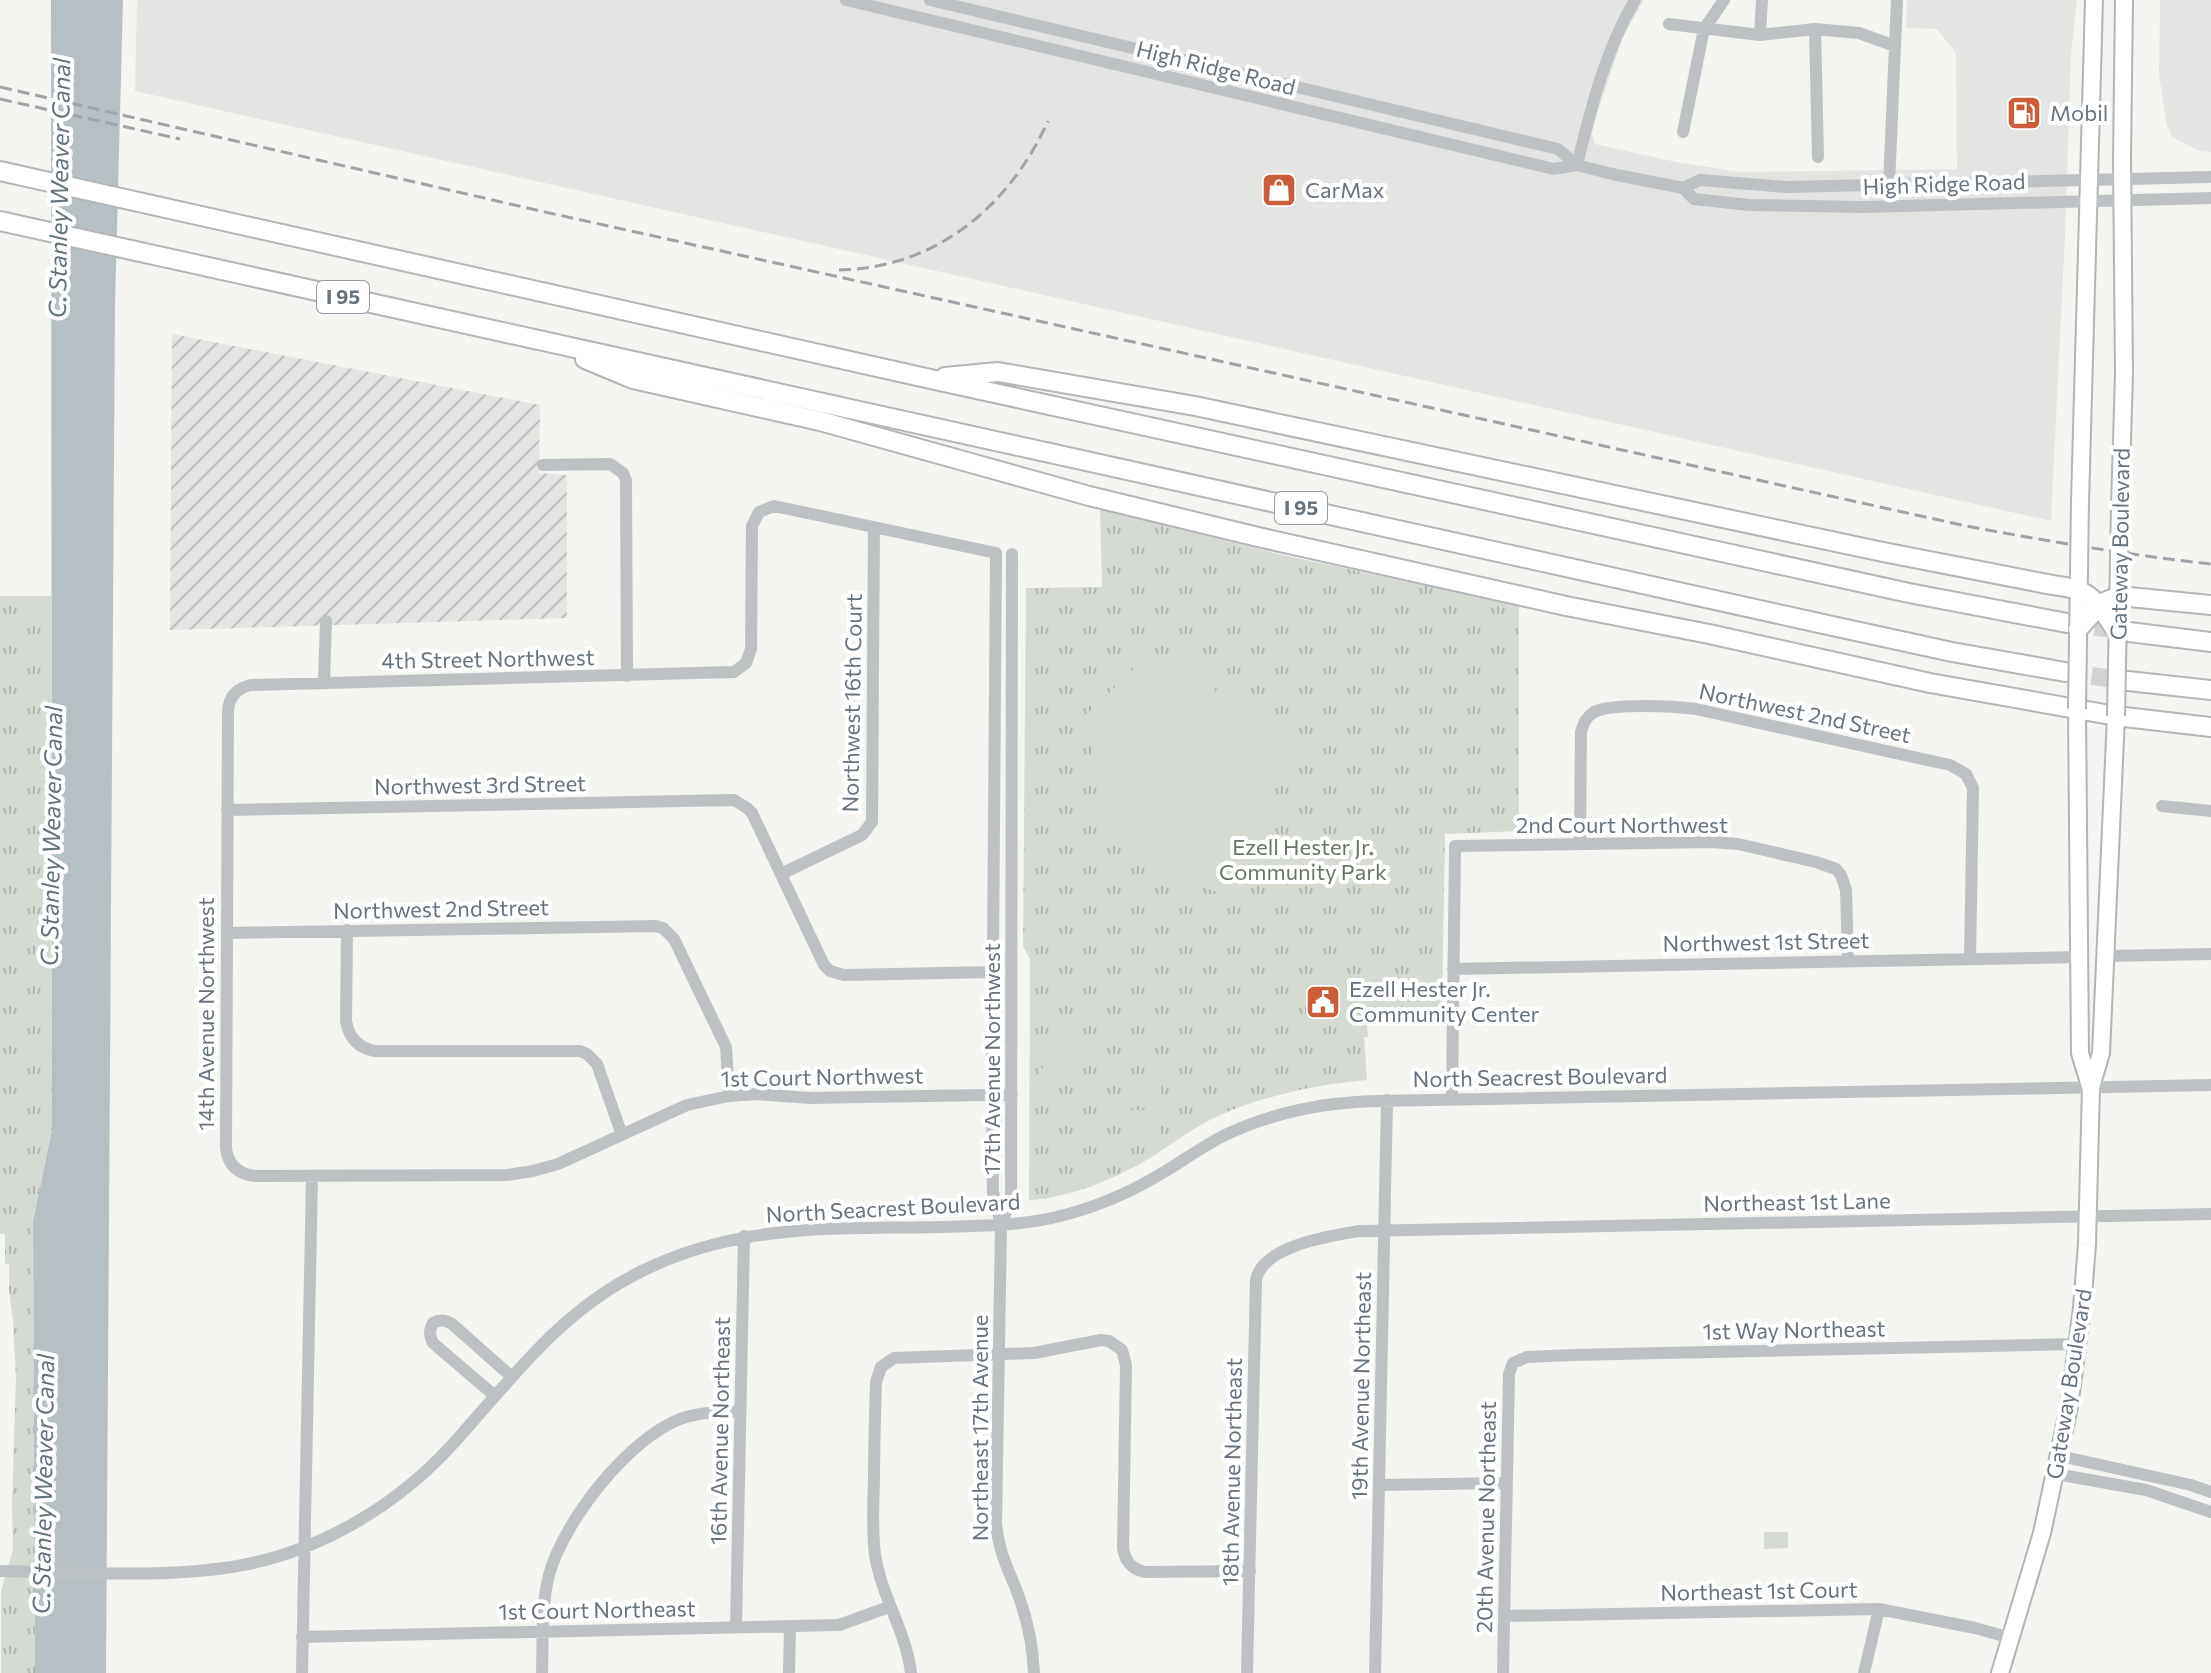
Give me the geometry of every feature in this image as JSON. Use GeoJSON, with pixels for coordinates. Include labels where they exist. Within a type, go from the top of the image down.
{"type":"FeatureCollection","features":[{"type":"Feature","properties":{"kind":"highway","name":"I 95"},"geometry":{"type":"LineString","coordinates":[[5,172],[926,378],[2072,626]]}},
{"type":"Feature","properties":{"kind":"highway","name":"I 95"},"geometry":{"type":"LineString","coordinates":[[4,222],[1888,638],[2065,672]]}},
{"type":"Feature","properties":{"kind":"highway"},"geometry":{"type":"LineString","coordinates":[[538,340],[633,379],[806,418],[1089,496],[1243,534],[1995,696],[2116,716],[2211,727]]}},
{"type":"Feature","properties":{"kind":"highway"},"geometry":{"type":"LineString","coordinates":[[926,378],[998,372],[1348,437],[1896,555],[2079,590],[2091,598],[2123,632],[2211,642]]}},
{"type":"Feature","properties":{"kind":"highway"},"geometry":{"type":"LineString","coordinates":[[2072,626],[2110,598],[2124,596],[2211,605]]}},
{"type":"Feature","properties":{"kind":"highway"},"geometry":{"type":"LineString","coordinates":[[2128,681],[2211,690]]}},
{"type":"Feature","properties":{"kind":"main road","name":"Gateway Boulevard"},"geometry":{"type":"LineString","coordinates":[[2091,1087],[2080,1053],[2077,709],[2072,626],[2079,590],[2094,0]]}},
{"type":"Feature","properties":{"kind":"main road","name":"Gateway Boulevard"},"geometry":{"type":"LineString","coordinates":[[2000,1673],[2032,1569],[2060,1456],[2078,1344],[2089,1216],[2091,1087],[2101,1053],[2116,716],[2123,632],[2120,508],[2124,373],[2124,0]]}},
{"type":"Feature","properties":{"kind":"street","name":"High Ridge Road"},"geometry":{"type":"LineString","coordinates":[[846,0],[883,4],[1087,58],[1554,169],[1577,165],[1683,188],[1694,199],[1749,205],[1817,207],[2211,198]]}},
{"type":"Feature","properties":{"kind":"street","name":"High Ridge Road"},"geometry":{"type":"LineString","coordinates":[[930,0],[1558,149],[1577,165]]}},
{"type":"Feature","properties":{"kind":"street"},"geometry":{"type":"LineString","coordinates":[[1577,165],[1604,67],[1635,0]]}},
{"type":"Feature","properties":{"kind":"street"},"geometry":{"type":"LineString","coordinates":[[1683,132],[1704,29],[1724,0]]}},
{"type":"Feature","properties":{"kind":"street"},"geometry":{"type":"LineString","coordinates":[[1760,35],[1762,0]]}},
{"type":"Feature","properties":{"kind":"street"},"geometry":{"type":"LineString","coordinates":[[1889,185],[1897,0]]}},
{"type":"Feature","properties":{"kind":"street"},"geometry":{"type":"LineString","coordinates":[[1669,24],[1760,35],[1815,29],[1859,33],[1895,46]]}},
{"type":"Feature","properties":{"kind":"street"},"geometry":{"type":"LineString","coordinates":[[1815,29],[1818,157]]}},
{"type":"Feature","properties":{"kind":"street"},"geometry":{"type":"LineString","coordinates":[[1087,58],[1092,38]]}},
{"type":"Feature","properties":{"kind":"street"},"geometry":{"type":"LineString","coordinates":[[1416,135],[1421,116]]}},
{"type":"Feature","properties":{"kind":"street","name":"High Ridge Road"},"geometry":{"type":"LineString","coordinates":[[1683,188],[1700,180],[1753,186],[1818,186],[2211,177]]}},
{"type":"Feature","properties":{"kind":"street"},"geometry":{"type":"LineString","coordinates":[[1817,207],[1818,186]]}},
{"type":"Feature","properties":{"kind":"street"},"geometry":{"type":"LineString","coordinates":[[543,465],[610,464],[617,467],[626,480],[627,676]]}},
{"type":"Feature","properties":{"kind":"street","name":"4th Street Northwest"},"geometry":{"type":"LineString","coordinates":[[232,696],[237,690],[251,685],[726,673],[741,669],[751,649],[752,526],[759,512],[781,506],[874,527]]}},
{"type":"Feature","properties":{"kind":"street","name":"17th Avenue Northwest"},"geometry":{"type":"LineString","coordinates":[[874,527],[996,553],[992,1095],[993,1192],[1001,1225]]}},
{"type":"Feature","properties":{"kind":"street","name":"Northwest 16th Court"},"geometry":{"type":"LineString","coordinates":[[781,874],[862,835],[872,822],[874,527]]}},
{"type":"Feature","properties":{"kind":"street","name":"17th Avenue Northwest"},"geometry":{"type":"LineString","coordinates":[[1001,1225],[1011,1199],[1012,554]]}},
{"type":"Feature","properties":{"kind":"street"},"geometry":{"type":"LineString","coordinates":[[324,683],[326,621]]}},
{"type":"Feature","properties":{"kind":"street","name":"14th Avenue Northwest"},"geometry":{"type":"LineString","coordinates":[[232,696],[228,711],[227,1155],[235,1168],[248,1175],[312,1176]]}},
{"type":"Feature","properties":{"kind":"street","name":"Northwest 2nd Street"},"geometry":{"type":"LineString","coordinates":[[1580,843],[1581,732],[1586,718],[1600,710],[1696,709],[1950,765],[1966,774],[1973,788],[1970,958]]}},
{"type":"Feature","properties":{"kind":"street","name":"Northwest 3rd Street"},"geometry":{"type":"LineString","coordinates":[[227,810],[734,800],[752,813],[781,874]]}},
{"type":"Feature","properties":{"kind":"street"},"geometry":{"type":"LineString","coordinates":[[2162,806],[2211,811]]}},
{"type":"Feature","properties":{"kind":"street","name":"2nd Court Northwest"},"geometry":{"type":"LineString","coordinates":[[1453,969],[1455,846],[1580,843],[1725,843],[1836,869],[1846,890],[1848,960]]}},
{"type":"Feature","properties":{"kind":"street"},"geometry":{"type":"LineString","coordinates":[[781,874],[824,965],[837,974],[994,972]]}},
{"type":"Feature","properties":{"kind":"street","name":"Northwest 2nd Street"},"geometry":{"type":"LineString","coordinates":[[227,933],[663,928],[674,939],[726,1047],[729,1096]]}},
{"type":"Feature","properties":{"kind":"street"},"geometry":{"type":"LineString","coordinates":[[347,930],[346,1021],[350,1036],[361,1047],[375,1051],[580,1051],[597,1064],[622,1135]]}},
{"type":"Feature","properties":{"kind":"street"},"geometry":{"type":"LineString","coordinates":[[2105,956],[2211,954]]}},
{"type":"Feature","properties":{"kind":"street","name":"Northwest 1st Street"},"geometry":{"type":"LineString","coordinates":[[1453,969],[2080,957]]}},
{"type":"Feature","properties":{"kind":"street"},"geometry":{"type":"LineString","coordinates":[[1452,1099],[1453,969]]}},
{"type":"Feature","properties":{"kind":"street","name":"North Seacrest Boulevard"},"geometry":{"type":"LineString","coordinates":[[0,1571],[192,1571],[231,1567],[279,1556],[351,1525],[403,1490],[449,1448],[556,1330],[613,1287],[676,1256],[744,1236],[806,1229],[1001,1225],[1053,1217],[1137,1187],[1224,1136],[1272,1117],[1331,1104],[1387,1100],[2211,1085]]}},
{"type":"Feature","properties":{"kind":"street","name":"1st Court Northwest"},"geometry":{"type":"LineString","coordinates":[[312,1176],[507,1175],[558,1164],[687,1105],[729,1096],[1012,1095]]}},
{"type":"Feature","properties":{"kind":"street","name":"19th Avenue Northeast"},"geometry":{"type":"LineString","coordinates":[[1375,1673],[1387,1100]]}},
{"type":"Feature","properties":{"kind":"street"},"geometry":{"type":"LineString","coordinates":[[302,1673],[312,1176]]}},
{"type":"Feature","properties":{"kind":"street","name":"Northeast 1st Lane"},"geometry":{"type":"LineString","coordinates":[[1257,1273],[1266,1260],[1307,1242],[1333,1235],[1384,1230],[2211,1214]]}},
{"type":"Feature","properties":{"kind":"street","name":"Northeast 17th Avenue"},"geometry":{"type":"LineString","coordinates":[[1001,1225],[997,1540],[1024,1613],[1034,1673]]}},
{"type":"Feature","properties":{"kind":"street","name":"16th Avenue Northeast"},"geometry":{"type":"LineString","coordinates":[[736,1627],[744,1236]]}},
{"type":"Feature","properties":{"kind":"street","name":"18th Avenue Northeast"},"geometry":{"type":"LineString","coordinates":[[1247,1673],[1257,1273]]}},
{"type":"Feature","properties":{"kind":"street"},"geometry":{"type":"LineString","coordinates":[[495,1396],[433,1343],[430,1337],[433,1323],[445,1321],[452,1324],[512,1377]]}},
{"type":"Feature","properties":{"kind":"street"},"geometry":{"type":"LineString","coordinates":[[911,1673],[904,1639],[889,1607],[878,1567],[873,1526],[876,1382],[881,1367],[894,1358],[1034,1353],[1109,1341],[1122,1350],[1126,1365],[1123,1548],[1127,1562],[1145,1572],[1250,1571]]}},
{"type":"Feature","properties":{"kind":"street","name":"1st Way Northeast"},"geometry":{"type":"LineString","coordinates":[[1513,1363],[1527,1357],[1572,1355],[2078,1344]]}},
{"type":"Feature","properties":{"kind":"street","name":"20th Avenue Northeast"},"geometry":{"type":"LineString","coordinates":[[1503,1673],[1509,1374],[1513,1363]]}},
{"type":"Feature","properties":{"kind":"street"},"geometry":{"type":"LineString","coordinates":[[542,1673],[547,1586],[559,1546],[585,1504],[646,1438],[678,1420],[704,1413],[740,1412]]}},
{"type":"Feature","properties":{"kind":"street"},"geometry":{"type":"LineString","coordinates":[[2060,1456],[2211,1492]]}},
{"type":"Feature","properties":{"kind":"street"},"geometry":{"type":"LineString","coordinates":[[2056,1474],[2146,1490],[2211,1512]]}},
{"type":"Feature","properties":{"kind":"street"},"geometry":{"type":"LineString","coordinates":[[1380,1485],[1506,1483]]}},
{"type":"Feature","properties":{"kind":"street","name":"1st Court Northeast"},"geometry":{"type":"LineString","coordinates":[[302,1637],[847,1624],[889,1607]]}},
{"type":"Feature","properties":{"kind":"street"},"geometry":{"type":"LineString","coordinates":[[1864,1673],[1879,1609]]}},
{"type":"Feature","properties":{"kind":"street","name":"Northeast 1st Court"},"geometry":{"type":"LineString","coordinates":[[1504,1616],[1879,1609],[2011,1638]]}},
{"type":"Feature","properties":{"kind":"street"},"geometry":{"type":"LineString","coordinates":[[789,1673],[790,1626]]}},
{"type":"Feature","properties":{"kind":"shaded area"},"geometry":{"type":"Polygon","coordinates":[[[137,0],[1644,0],[1623,37],[1592,133],[1595,144],[1740,172],[1957,169],[1956,53],[1937,29],[1906,28],[1907,0],[2077,0],[2071,55],[2051,521],[135,91],[137,0]]]}},
{"type":"Feature","properties":{"kind":"shaded area"},"geometry":{"type":"Polygon","coordinates":[[[2160,0],[2211,0],[2211,152],[2200,151],[2172,137],[2167,126],[2159,75],[2160,0]]]}},
{"type":"Feature","properties":{"kind":"shaded area"},"geometry":{"type":"Polygon","coordinates":[[[172,334],[540,405],[539,473],[567,475],[567,618],[170,630],[172,334]]]}},
{"type":"Feature","properties":{"kind":"green space","name":"Ezell Hester Jr. Community Park"},"geometry":{"type":"Polygon","coordinates":[[[1100,509],[1282,555],[1519,605],[1519,831],[1445,834],[1442,1009],[1366,1012],[1367,1080],[1291,1092],[1254,1102],[1209,1120],[1150,1158],[1107,1180],[1060,1196],[1029,1200],[1030,959],[1023,946],[1026,588],[1102,587],[1100,509]]]}},
{"type":"Feature","properties":{"kind":"green space"},"geometry":{"type":"Polygon","coordinates":[[[0,596],[51,596],[52,1130],[33,1221],[35,1673],[1,1673],[1,1592],[13,1549],[16,1378],[9,1264],[5,1264],[5,1234],[0,1234],[0,596]]]}},
{"type":"Feature","properties":{"kind":"green space"},"geometry":{"type":"Polygon","coordinates":[[[1172,654],[1198,660],[1220,700],[1289,727],[1294,741],[1272,795],[1238,897],[1169,876],[1138,857],[1115,831],[1100,790],[1085,716],[1145,658],[1172,654]]]}},
{"type":"Feature","properties":{"kind":"green space"},"geometry":{"type":"Polygon","coordinates":[[[1041,1042],[1079,1042],[1079,1059],[1041,1059],[1041,1042]]]}},
{"type":"Feature","properties":{"kind":"green space"},"geometry":{"type":"Polygon","coordinates":[[[1041,1068],[1079,1068],[1079,1085],[1041,1085],[1041,1068]]]}},
{"type":"Feature","properties":{"kind":"green space"},"geometry":{"type":"Polygon","coordinates":[[[1161,1078],[1162,1103],[1123,1103],[1123,1079],[1161,1078]]]}},
{"type":"Feature","properties":{"kind":"green space"},"geometry":{"type":"Polygon","coordinates":[[[1122,1110],[1161,1110],[1161,1134],[1122,1134],[1122,1110]]]}},
{"type":"Feature","properties":{"kind":"green space"},"geometry":{"type":"Polygon","coordinates":[[[1764,1532],[1788,1532],[1788,1548],[1764,1549],[1764,1532]]]}},
{"type":"Feature","properties":{"kind":"water","name":"C. Stanley Weaver Canal"},"geometry":{"type":"Polygon","coordinates":[[[51,0],[123,0],[115,304],[106,1673],[35,1673],[33,1221],[52,1130],[51,0]]]}},
{"type":"Feature","properties":{"kind":"tunnel"},"geometry":{"type":"LineString","coordinates":[[2068,623],[2126,631]]}},
{"type":"Feature","properties":{"kind":"tunnel"},"geometry":{"type":"LineString","coordinates":[[2065,672],[2128,681]]}},
{"type":"Feature","properties":{"kind":"railway"},"geometry":{"type":"LineString","coordinates":[[0,87],[545,212],[1966,526],[2211,564]]}},
{"type":"Feature","properties":{"kind":"railway"},"geometry":{"type":"LineString","coordinates":[[0,99],[180,139]]}},
{"type":"Feature","properties":{"kind":"railway"},"geometry":{"type":"LineString","coordinates":[[839,270],[874,267],[907,258],[937,245],[965,227],[1013,180],[1048,121]]}},
{"type":"Feature","properties":{"kind":"place","name":"Mobil"},"geometry":{"type":"Point","coordinates":[2024,113]}},
{"type":"Feature","properties":{"kind":"place","name":"CarMax"},"geometry":{"type":"Point","coordinates":[1279,190]}},
{"type":"Feature","properties":{"kind":"place","name":"Ezell Hester Jr. Community Center"},"geometry":{"type":"Point","coordinates":[1323,1002]}}]}
